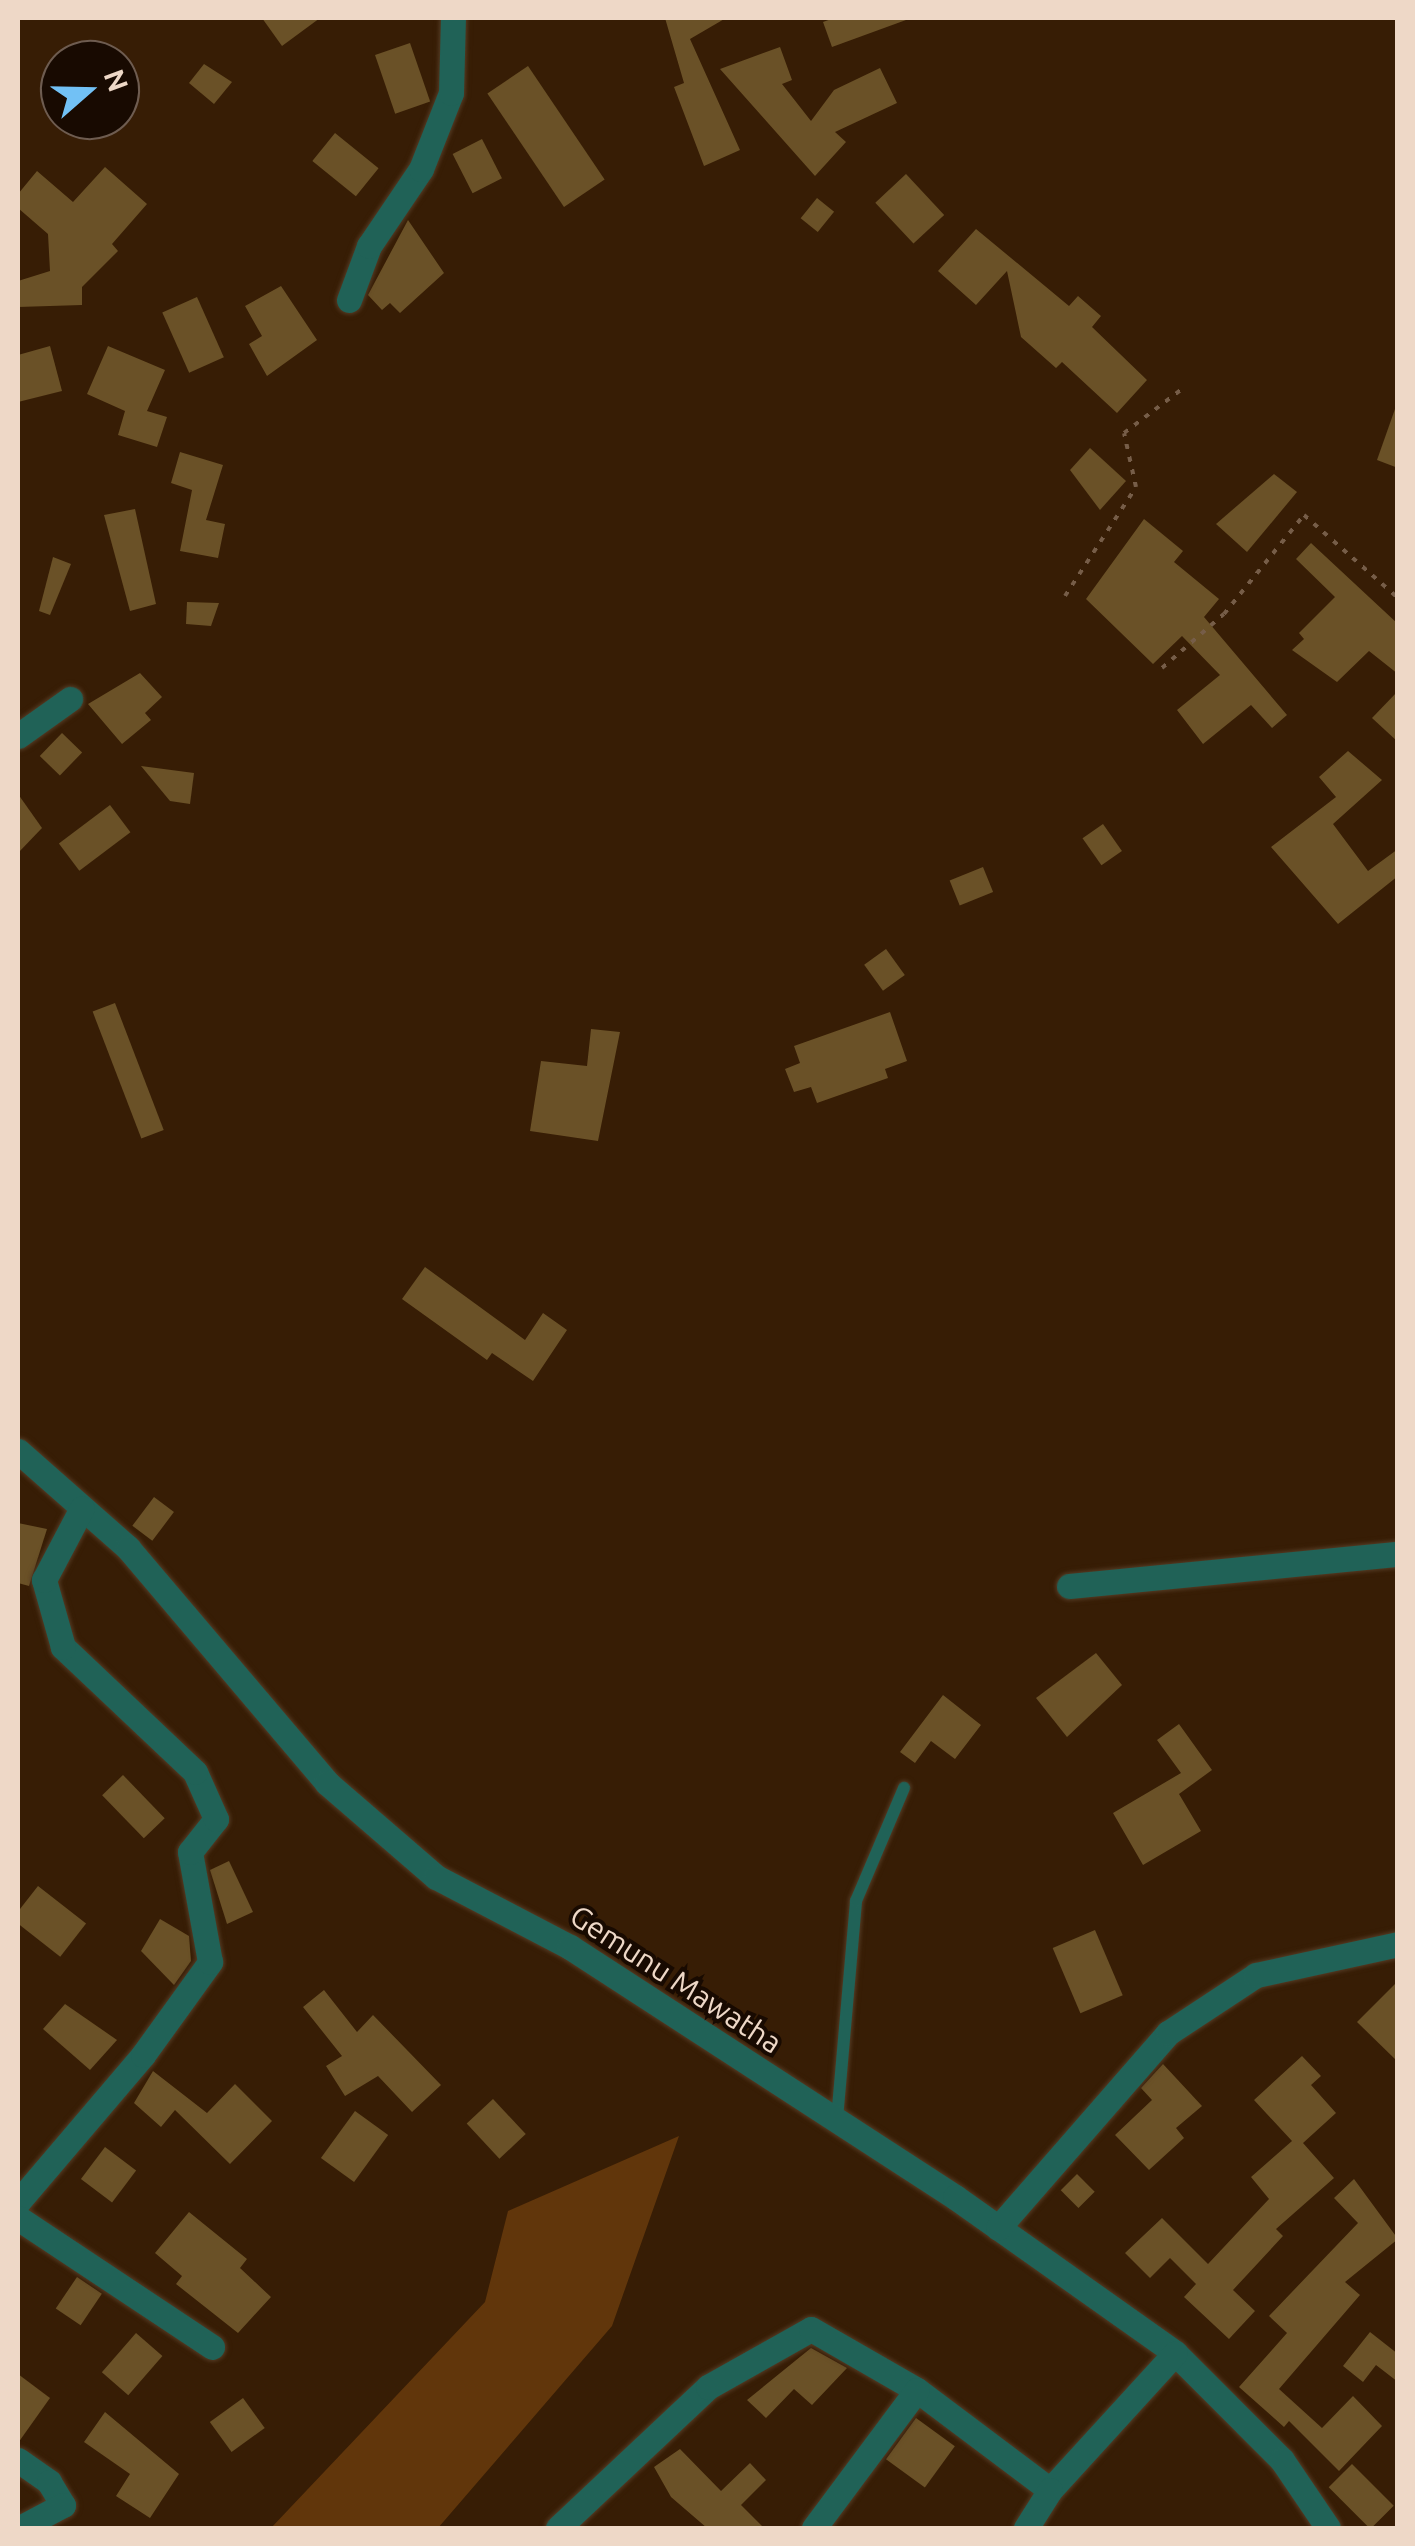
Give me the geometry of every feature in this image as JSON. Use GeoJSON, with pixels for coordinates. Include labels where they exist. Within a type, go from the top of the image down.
{"type":"FeatureCollection","features":[{"type":"Feature","properties":{"kind":"street"},"geometry":{"type":"LineString","coordinates":[[349,300],[369,246],[421,169],[451,94],[453,18]]}},
{"type":"Feature","properties":{"kind":"street"},"geometry":{"type":"LineString","coordinates":[[18,736],[70,699]]}},
{"type":"Feature","properties":{"kind":"street","name":"Gemunu Mawatha"},"geometry":{"type":"LineString","coordinates":[[18,1451],[128,1548],[328,1783],[436,1877],[570,1947],[998,2228],[1175,2353],[1282,2460],[1328,2528]]}},
{"type":"Feature","properties":{"kind":"street"},"geometry":{"type":"LineString","coordinates":[[18,2202],[143,2055],[210,1962],[190,1852],[216,1820],[196,1772],[62,1647],[44,1580],[82,1508]]}},
{"type":"Feature","properties":{"kind":"street"},"geometry":{"type":"LineString","coordinates":[[1069,1586],[1398,1554]]}},
{"type":"Feature","properties":{"kind":"street"},"geometry":{"type":"LineString","coordinates":[[998,2228],[1168,2033],[1256,1974],[1398,1944]]}},
{"type":"Feature","properties":{"kind":"street"},"geometry":{"type":"LineString","coordinates":[[18,2218],[212,2347]]}},
{"type":"Feature","properties":{"kind":"street"},"geometry":{"type":"LineString","coordinates":[[558,2528],[708,2387],[811,2328],[917,2390],[1050,2490]]}},
{"type":"Feature","properties":{"kind":"street"},"geometry":{"type":"LineString","coordinates":[[1026,2528],[1050,2490],[1175,2353]]}},
{"type":"Feature","properties":{"kind":"street"},"geometry":{"type":"LineString","coordinates":[[814,2528],[917,2390]]}},
{"type":"Feature","properties":{"kind":"street"},"geometry":{"type":"LineString","coordinates":[[18,2460],[49,2482],[63,2505],[20,2528]]}},
{"type":"Feature","properties":{"kind":"lane"},"geometry":{"type":"LineString","coordinates":[[837,2122],[856,1901],[904,1788]]}},
{"type":"Feature","properties":{"kind":"path"},"geometry":{"type":"LineString","coordinates":[[1065,596],[1136,487],[1124,433],[1182,390]]}},
{"type":"Feature","properties":{"kind":"path"},"geometry":{"type":"LineString","coordinates":[[1162,668],[1224,614],[1304,515],[1398,598]]}},
{"type":"Feature","properties":{"kind":"shaded area"},"geometry":{"type":"Polygon","coordinates":[[[679,2136],[612,2326],[438,2528],[271,2528],[485,2302],[508,2211],[679,2136]]]}},
{"type":"Feature","properties":{"kind":"building"},"geometry":{"type":"Polygon","coordinates":[[[262,18],[320,18],[282,46],[262,18]]]}},
{"type":"Feature","properties":{"kind":"building"},"geometry":{"type":"Polygon","coordinates":[[[665,18],[726,18],[690,39],[740,150],[704,166],[674,87],[684,83],[665,18]]]}},
{"type":"Feature","properties":{"kind":"building"},"geometry":{"type":"Polygon","coordinates":[[[834,18],[906,20],[832,47],[823,22],[834,18]]]}},
{"type":"Feature","properties":{"kind":"building"},"geometry":{"type":"Polygon","coordinates":[[[410,43],[430,102],[395,114],[375,55],[410,43]]]}},
{"type":"Feature","properties":{"kind":"building"},"geometry":{"type":"Polygon","coordinates":[[[780,47],[792,80],[782,84],[811,121],[834,90],[880,68],[897,103],[835,132],[846,142],[815,176],[720,69],[780,47]]]}},
{"type":"Feature","properties":{"kind":"building"},"geometry":{"type":"Polygon","coordinates":[[[204,64],[232,82],[214,104],[189,83],[204,64]]]}},
{"type":"Feature","properties":{"kind":"building"},"geometry":{"type":"Polygon","coordinates":[[[528,66],[605,180],[564,207],[487,93],[528,66]]]}},
{"type":"Feature","properties":{"kind":"building"},"geometry":{"type":"Polygon","coordinates":[[[335,133],[379,168],[356,196],[312,161],[335,133]]]}},
{"type":"Feature","properties":{"kind":"building"},"geometry":{"type":"Polygon","coordinates":[[[482,139],[502,178],[473,193],[453,154],[482,139]]]}},
{"type":"Feature","properties":{"kind":"building"},"geometry":{"type":"Polygon","coordinates":[[[105,167],[147,204],[112,244],[118,251],[82,287],[82,305],[18,307],[18,281],[50,271],[48,234],[18,208],[18,194],[37,171],[73,202],[105,167]]]}},
{"type":"Feature","properties":{"kind":"building"},"geometry":{"type":"Polygon","coordinates":[[[906,174],[944,215],[913,244],[875,203],[906,174]]]}},
{"type":"Feature","properties":{"kind":"building"},"geometry":{"type":"Polygon","coordinates":[[[817,198],[834,212],[818,232],[801,218],[817,198]]]}},
{"type":"Feature","properties":{"kind":"building"},"geometry":{"type":"Polygon","coordinates":[[[408,220],[444,273],[400,313],[390,303],[382,310],[368,295],[408,220]]]}},
{"type":"Feature","properties":{"kind":"building"},"geometry":{"type":"Polygon","coordinates":[[[976,229],[1069,306],[1078,296],[1101,316],[1092,327],[1147,380],[1117,413],[1062,362],[1056,368],[1021,337],[1007,271],[976,305],[938,271],[976,229]]]}},
{"type":"Feature","properties":{"kind":"building"},"geometry":{"type":"Polygon","coordinates":[[[281,286],[317,340],[267,376],[249,344],[262,336],[245,306],[281,286]]]}},
{"type":"Feature","properties":{"kind":"building"},"geometry":{"type":"Polygon","coordinates":[[[197,297],[224,357],[189,373],[162,312],[197,297]]]}},
{"type":"Feature","properties":{"kind":"building"},"geometry":{"type":"Polygon","coordinates":[[[50,346],[62,391],[18,402],[18,355],[50,346]]]}},
{"type":"Feature","properties":{"kind":"building"},"geometry":{"type":"Polygon","coordinates":[[[108,346],[165,370],[147,411],[167,417],[157,447],[118,435],[125,411],[87,394],[108,346]]]}},
{"type":"Feature","properties":{"kind":"building"},"geometry":{"type":"Polygon","coordinates":[[[1395,409],[1398,410],[1398,468],[1377,460],[1395,409]]]}},
{"type":"Feature","properties":{"kind":"building"},"geometry":{"type":"Polygon","coordinates":[[[1090,448],[1126,481],[1100,510],[1070,470],[1090,448]]]}},
{"type":"Feature","properties":{"kind":"building"},"geometry":{"type":"Polygon","coordinates":[[[180,452],[223,465],[206,520],[225,524],[218,558],[180,551],[192,490],[171,483],[180,452]]]}},
{"type":"Feature","properties":{"kind":"building"},"geometry":{"type":"Polygon","coordinates":[[[1274,474],[1297,492],[1247,552],[1216,524],[1274,474]]]}},
{"type":"Feature","properties":{"kind":"building"},"geometry":{"type":"Polygon","coordinates":[[[135,509],[156,604],[130,611],[104,515],[135,509]]]}},
{"type":"Feature","properties":{"kind":"building"},"geometry":{"type":"Polygon","coordinates":[[[1144,519],[1183,551],[1174,562],[1219,599],[1204,617],[1287,715],[1272,728],[1251,705],[1203,744],[1177,710],[1220,675],[1182,636],[1153,664],[1086,599],[1144,519]]]}},
{"type":"Feature","properties":{"kind":"building"},"geometry":{"type":"Polygon","coordinates":[[[1311,543],[1398,624],[1398,674],[1369,651],[1337,682],[1292,650],[1304,639],[1299,633],[1335,597],[1296,559],[1311,543]]]}},
{"type":"Feature","properties":{"kind":"building"},"geometry":{"type":"Polygon","coordinates":[[[53,557],[71,564],[50,615],[39,611],[53,557]]]}},
{"type":"Feature","properties":{"kind":"building"},"geometry":{"type":"Polygon","coordinates":[[[187,602],[219,603],[211,626],[186,624],[187,602]]]}},
{"type":"Feature","properties":{"kind":"building"},"geometry":{"type":"Polygon","coordinates":[[[140,673],[162,697],[145,713],[151,720],[122,744],[88,704],[140,673]]]}},
{"type":"Feature","properties":{"kind":"building"},"geometry":{"type":"Polygon","coordinates":[[[1398,691],[1398,742],[1372,718],[1398,691]]]}},
{"type":"Feature","properties":{"kind":"building"},"geometry":{"type":"Polygon","coordinates":[[[62,733],[82,752],[60,775],[40,756],[62,733]]]}},
{"type":"Feature","properties":{"kind":"building"},"geometry":{"type":"Polygon","coordinates":[[[1348,751],[1382,780],[1333,824],[1368,871],[1398,849],[1398,876],[1338,924],[1271,847],[1336,797],[1319,777],[1348,751]]]}},
{"type":"Feature","properties":{"kind":"building"},"geometry":{"type":"Polygon","coordinates":[[[141,766],[194,773],[190,804],[170,801],[141,766]]]}},
{"type":"Feature","properties":{"kind":"building"},"geometry":{"type":"Polygon","coordinates":[[[18,794],[42,828],[18,853],[18,794]]]}},
{"type":"Feature","properties":{"kind":"building"},"geometry":{"type":"Polygon","coordinates":[[[110,805],[130,832],[79,871],[59,844],[110,805]]]}},
{"type":"Feature","properties":{"kind":"building"},"geometry":{"type":"Polygon","coordinates":[[[1103,824],[1122,851],[1101,865],[1083,838],[1103,824]]]}},
{"type":"Feature","properties":{"kind":"building"},"geometry":{"type":"Polygon","coordinates":[[[983,867],[993,892],[960,906],[950,880],[983,867]]]}},
{"type":"Feature","properties":{"kind":"building"},"geometry":{"type":"Polygon","coordinates":[[[886,949],[905,975],[883,991],[864,965],[886,949]]]}},
{"type":"Feature","properties":{"kind":"building"},"geometry":{"type":"Polygon","coordinates":[[[115,1003],[164,1130],[141,1139],[93,1012],[115,1003]]]}},
{"type":"Feature","properties":{"kind":"building"},"geometry":{"type":"Polygon","coordinates":[[[890,1012],[907,1061],[885,1069],[888,1078],[817,1103],[811,1087],[794,1092],[785,1069],[800,1063],[794,1046],[890,1012]]]}},
{"type":"Feature","properties":{"kind":"building"},"geometry":{"type":"Polygon","coordinates":[[[591,1029],[620,1032],[598,1141],[530,1131],[541,1061],[587,1066],[591,1029]]]}},
{"type":"Feature","properties":{"kind":"building"},"geometry":{"type":"Polygon","coordinates":[[[425,1267],[525,1340],[543,1313],[567,1330],[533,1381],[492,1353],[487,1360],[402,1299],[425,1267]]]}},
{"type":"Feature","properties":{"kind":"building"},"geometry":{"type":"Polygon","coordinates":[[[154,1497],[174,1512],[152,1541],[132,1526],[154,1497]]]}},
{"type":"Feature","properties":{"kind":"building"},"geometry":{"type":"Polygon","coordinates":[[[18,1523],[47,1529],[29,1586],[18,1583],[18,1523]]]}},
{"type":"Feature","properties":{"kind":"building"},"geometry":{"type":"Polygon","coordinates":[[[1096,1653],[1122,1685],[1067,1737],[1036,1698],[1096,1653]]]}},
{"type":"Feature","properties":{"kind":"building"},"geometry":{"type":"Polygon","coordinates":[[[943,1695],[981,1725],[955,1759],[931,1741],[915,1763],[900,1752],[943,1695]]]}},
{"type":"Feature","properties":{"kind":"building"},"geometry":{"type":"Polygon","coordinates":[[[1179,1724],[1212,1770],[1179,1794],[1201,1831],[1143,1865],[1113,1813],[1181,1773],[1157,1740],[1179,1724]]]}},
{"type":"Feature","properties":{"kind":"building"},"geometry":{"type":"Polygon","coordinates":[[[123,1775],[165,1818],[144,1838],[102,1795],[123,1775]]]}},
{"type":"Feature","properties":{"kind":"building"},"geometry":{"type":"Polygon","coordinates":[[[229,1861],[253,1912],[227,1924],[210,1870],[229,1861]]]}},
{"type":"Feature","properties":{"kind":"building"},"geometry":{"type":"Polygon","coordinates":[[[38,1886],[86,1924],[60,1957],[18,1924],[18,1912],[38,1886]]]}},
{"type":"Feature","properties":{"kind":"building"},"geometry":{"type":"Polygon","coordinates":[[[160,1919],[189,1936],[191,1961],[174,1985],[141,1951],[160,1919]]]}},
{"type":"Feature","properties":{"kind":"building"},"geometry":{"type":"Polygon","coordinates":[[[1095,1930],[1123,1995],[1080,2013],[1053,1948],[1095,1930]]]}},
{"type":"Feature","properties":{"kind":"building"},"geometry":{"type":"Polygon","coordinates":[[[1398,1981],[1398,2062],[1357,2022],[1398,1981]]]}},
{"type":"Feature","properties":{"kind":"building"},"geometry":{"type":"Polygon","coordinates":[[[324,1990],[357,2032],[373,2015],[441,2085],[412,2112],[378,2076],[345,2096],[326,2066],[342,2056],[303,2007],[324,1990]]]}},
{"type":"Feature","properties":{"kind":"building"},"geometry":{"type":"Polygon","coordinates":[[[65,2004],[117,2040],[90,2070],[43,2029],[65,2004]]]}},
{"type":"Feature","properties":{"kind":"building"},"geometry":{"type":"Polygon","coordinates":[[[1302,2056],[1321,2076],[1311,2085],[1336,2113],[1303,2143],[1334,2178],[1276,2229],[1283,2236],[1233,2290],[1255,2311],[1229,2339],[1184,2297],[1196,2284],[1170,2258],[1150,2278],[1125,2253],[1162,2218],[1208,2264],[1269,2199],[1251,2177],[1292,2141],[1254,2100],[1302,2056]]]}},
{"type":"Feature","properties":{"kind":"building"},"geometry":{"type":"Polygon","coordinates":[[[1163,2064],[1202,2106],[1176,2128],[1184,2138],[1149,2170],[1115,2135],[1152,2100],[1141,2088],[1163,2064]]]}},
{"type":"Feature","properties":{"kind":"building"},"geometry":{"type":"Polygon","coordinates":[[[153,2071],[207,2113],[235,2084],[272,2121],[230,2164],[175,2110],[161,2127],[134,2103],[153,2071]]]}},
{"type":"Feature","properties":{"kind":"building"},"geometry":{"type":"Polygon","coordinates":[[[493,2099],[526,2134],[499,2159],[467,2124],[493,2099]]]}},
{"type":"Feature","properties":{"kind":"building"},"geometry":{"type":"Polygon","coordinates":[[[355,2111],[388,2135],[354,2182],[321,2158],[355,2111]]]}},
{"type":"Feature","properties":{"kind":"building"},"geometry":{"type":"Polygon","coordinates":[[[105,2147],[136,2170],[112,2202],[81,2179],[105,2147]]]}},
{"type":"Feature","properties":{"kind":"building"},"geometry":{"type":"Polygon","coordinates":[[[1077,2174],[1095,2192],[1078,2208],[1061,2190],[1077,2174]]]}},
{"type":"Feature","properties":{"kind":"building"},"geometry":{"type":"Polygon","coordinates":[[[1354,2179],[1398,2239],[1345,2282],[1360,2295],[1279,2389],[1322,2428],[1353,2396],[1382,2426],[1339,2471],[1289,2421],[1284,2427],[1239,2387],[1287,2333],[1269,2316],[1358,2223],[1334,2198],[1354,2179]]]}},
{"type":"Feature","properties":{"kind":"building"},"geometry":{"type":"Polygon","coordinates":[[[189,2212],[247,2259],[240,2268],[271,2297],[238,2333],[176,2284],[182,2276],[155,2253],[189,2212]]]}},
{"type":"Feature","properties":{"kind":"building"},"geometry":{"type":"Polygon","coordinates":[[[77,2277],[102,2294],[81,2325],[56,2309],[77,2277]]]}},
{"type":"Feature","properties":{"kind":"building"},"geometry":{"type":"Polygon","coordinates":[[[1370,2332],[1398,2354],[1398,2382],[1376,2365],[1363,2382],[1343,2366],[1370,2332]]]}},
{"type":"Feature","properties":{"kind":"building"},"geometry":{"type":"Polygon","coordinates":[[[136,2333],[162,2356],[128,2395],[102,2372],[136,2333]]]}},
{"type":"Feature","properties":{"kind":"building"},"geometry":{"type":"Polygon","coordinates":[[[811,2348],[847,2368],[812,2405],[794,2389],[766,2418],[747,2400],[811,2348]]]}},
{"type":"Feature","properties":{"kind":"building"},"geometry":{"type":"Polygon","coordinates":[[[18,2374],[50,2398],[18,2443],[18,2374]]]}},
{"type":"Feature","properties":{"kind":"building"},"geometry":{"type":"Polygon","coordinates":[[[243,2398],[265,2428],[232,2452],[210,2422],[243,2398]]]}},
{"type":"Feature","properties":{"kind":"building"},"geometry":{"type":"Polygon","coordinates":[[[105,2412],[179,2474],[150,2518],[116,2496],[130,2474],[84,2442],[105,2412]]]}},
{"type":"Feature","properties":{"kind":"building"},"geometry":{"type":"Polygon","coordinates":[[[916,2418],[955,2446],[925,2487],[886,2459],[916,2418]]]}},
{"type":"Feature","properties":{"kind":"building"},"geometry":{"type":"Polygon","coordinates":[[[680,2449],[721,2491],[750,2463],[766,2480],[741,2505],[764,2528],[707,2528],[671,2497],[654,2467],[680,2449]]]}},
{"type":"Feature","properties":{"kind":"building"},"geometry":{"type":"Polygon","coordinates":[[[1352,2464],[1394,2506],[1369,2528],[1329,2487],[1352,2464]]]}}]}
